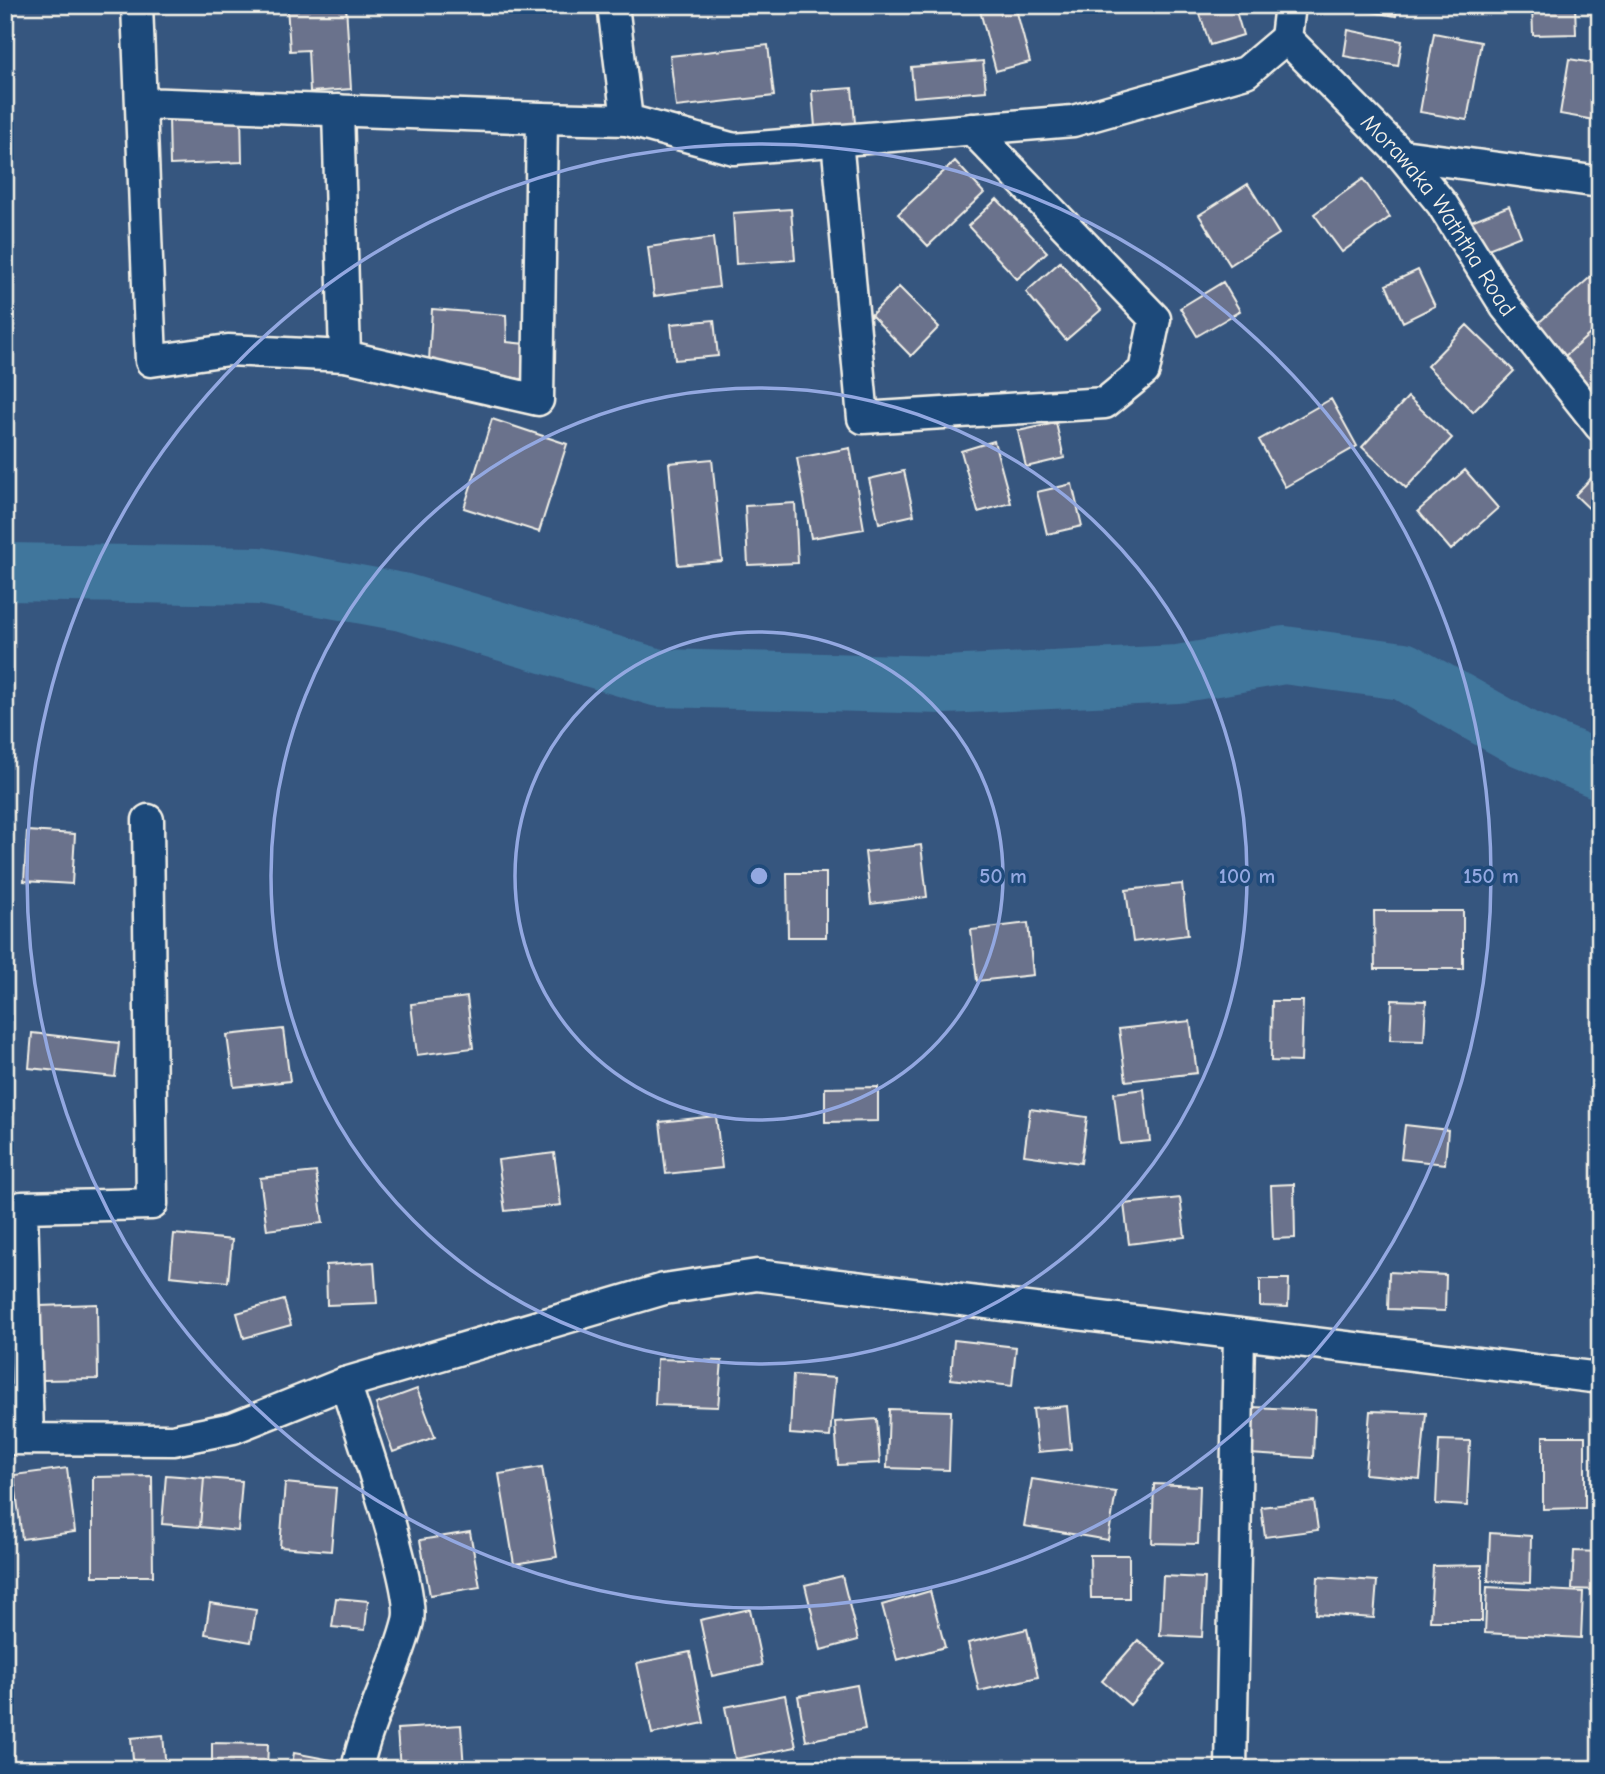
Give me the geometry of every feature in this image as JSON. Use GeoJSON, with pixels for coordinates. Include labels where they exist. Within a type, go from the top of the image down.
{"type":"FeatureCollection","features":[{"type":"Feature","properties":{"kind":"street"},"geometry":{"type":"LineString","coordinates":[[137,5],[151,361],[228,350],[345,356],[538,400],[542,118]]}},
{"type":"Feature","properties":{"kind":"street"},"geometry":{"type":"LineString","coordinates":[[614,5],[627,120]]}},
{"type":"Feature","properties":{"kind":"street"},"geometry":{"type":"LineString","coordinates":[[141,103],[627,120],[734,149],[1073,121],[1246,72],[1286,38],[1290,5]]}},
{"type":"Feature","properties":{"kind":"street","name":"Morawaka Waththa Road"},"geometry":{"type":"LineString","coordinates":[[1286,38],[1402,155],[1442,204],[1506,307],[1600,426]]}},
{"type":"Feature","properties":{"kind":"street"},"geometry":{"type":"LineString","coordinates":[[338,110],[345,356]]}},
{"type":"Feature","properties":{"kind":"street"},"geometry":{"type":"LineString","coordinates":[[837,140],[863,418],[1105,403],[1143,372],[1154,318],[972,129]]}},
{"type":"Feature","properties":{"kind":"street"},"geometry":{"type":"LineString","coordinates":[[1402,155],[1600,182]]}},
{"type":"Feature","properties":{"kind":"street"},"geometry":{"type":"LineString","coordinates":[[148,820],[152,1205],[22,1207],[16,1439],[173,1440],[233,1428],[345,1382],[664,1289],[757,1275],[1600,1378]]}},
{"type":"Feature","properties":{"kind":"street"},"geometry":{"type":"LineString","coordinates":[[1231,1769],[1239,1334]]}},
{"type":"Feature","properties":{"kind":"street"},"geometry":{"type":"LineString","coordinates":[[345,1382],[403,1574],[409,1619],[364,1736],[357,1769]]}},
{"type":"Feature","properties":{"kind":"building"},"geometry":{"type":"Polygon","coordinates":[[[287,5],[346,5],[351,89],[310,92],[308,50],[290,51],[287,5]]]}},
{"type":"Feature","properties":{"kind":"building"},"geometry":{"type":"Polygon","coordinates":[[[1015,5],[1030,62],[996,71],[979,7],[1015,5]]]}},
{"type":"Feature","properties":{"kind":"building"},"geometry":{"type":"Polygon","coordinates":[[[1217,5],[1234,5],[1243,35],[1210,45],[1199,11],[1217,5]]]}},
{"type":"Feature","properties":{"kind":"building"},"geometry":{"type":"Polygon","coordinates":[[[1331,5],[1398,5],[1396,16],[1331,5]]]}},
{"type":"Feature","properties":{"kind":"building"},"geometry":{"type":"Polygon","coordinates":[[[1532,5],[1575,5],[1576,34],[1533,35],[1532,5]]]}},
{"type":"Feature","properties":{"kind":"building"},"geometry":{"type":"Polygon","coordinates":[[[1348,30],[1402,41],[1398,66],[1344,56],[1348,30]]]}},
{"type":"Feature","properties":{"kind":"building"},"geometry":{"type":"Polygon","coordinates":[[[1434,33],[1481,42],[1467,120],[1420,112],[1434,33]]]}},
{"type":"Feature","properties":{"kind":"building"},"geometry":{"type":"Polygon","coordinates":[[[768,45],[774,96],[676,107],[670,56],[768,45]]]}},
{"type":"Feature","properties":{"kind":"building"},"geometry":{"type":"Polygon","coordinates":[[[1569,59],[1600,64],[1600,121],[1560,114],[1569,59]]]}},
{"type":"Feature","properties":{"kind":"building"},"geometry":{"type":"Polygon","coordinates":[[[983,61],[986,91],[914,97],[911,67],[983,61]]]}},
{"type":"Feature","properties":{"kind":"building"},"geometry":{"type":"Polygon","coordinates":[[[852,88],[855,123],[815,127],[812,91],[852,88]]]}},
{"type":"Feature","properties":{"kind":"building"},"geometry":{"type":"Polygon","coordinates":[[[241,114],[242,162],[170,165],[169,117],[241,114]]]}},
{"type":"Feature","properties":{"kind":"building"},"geometry":{"type":"Polygon","coordinates":[[[955,161],[984,193],[928,246],[898,214],[955,161]]]}},
{"type":"Feature","properties":{"kind":"building"},"geometry":{"type":"Polygon","coordinates":[[[1363,179],[1390,217],[1342,252],[1314,214],[1363,179]]]}},
{"type":"Feature","properties":{"kind":"building"},"geometry":{"type":"Polygon","coordinates":[[[1248,184],[1279,234],[1230,265],[1199,215],[1248,184]]]}},
{"type":"Feature","properties":{"kind":"building"},"geometry":{"type":"Polygon","coordinates":[[[997,199],[1047,252],[1017,279],[968,226],[997,199]]]}},
{"type":"Feature","properties":{"kind":"building"},"geometry":{"type":"Polygon","coordinates":[[[1509,206],[1521,236],[1483,251],[1471,221],[1509,206]]]}},
{"type":"Feature","properties":{"kind":"building"},"geometry":{"type":"Polygon","coordinates":[[[791,209],[795,260],[736,264],[733,213],[791,209]]]}},
{"type":"Feature","properties":{"kind":"building"},"geometry":{"type":"Polygon","coordinates":[[[713,238],[719,287],[654,296],[648,247],[713,238]]]}},
{"type":"Feature","properties":{"kind":"building"},"geometry":{"type":"Polygon","coordinates":[[[1060,262],[1101,310],[1066,340],[1026,292],[1060,262]]]}},
{"type":"Feature","properties":{"kind":"building"},"geometry":{"type":"Polygon","coordinates":[[[1418,270],[1435,306],[1403,322],[1386,285],[1418,270]]]}},
{"type":"Feature","properties":{"kind":"building"},"geometry":{"type":"Polygon","coordinates":[[[1596,272],[1600,276],[1600,325],[1564,357],[1536,325],[1596,272]]]}},
{"type":"Feature","properties":{"kind":"building"},"geometry":{"type":"Polygon","coordinates":[[[1223,282],[1240,311],[1197,336],[1180,308],[1223,282]]]}},
{"type":"Feature","properties":{"kind":"building"},"geometry":{"type":"Polygon","coordinates":[[[899,287],[939,327],[911,356],[871,315],[899,287]]]}},
{"type":"Feature","properties":{"kind":"building"},"geometry":{"type":"Polygon","coordinates":[[[432,309],[506,315],[507,342],[525,344],[525,380],[429,361],[432,309]]]}},
{"type":"Feature","properties":{"kind":"building"},"geometry":{"type":"Polygon","coordinates":[[[714,320],[718,356],[675,360],[671,324],[714,320]]]}},
{"type":"Feature","properties":{"kind":"building"},"geometry":{"type":"Polygon","coordinates":[[[1467,325],[1514,371],[1473,412],[1427,366],[1467,325]]]}},
{"type":"Feature","properties":{"kind":"building"},"geometry":{"type":"Polygon","coordinates":[[[1600,325],[1600,388],[1595,392],[1564,357],[1600,325]]]}},
{"type":"Feature","properties":{"kind":"building"},"geometry":{"type":"Polygon","coordinates":[[[1408,397],[1452,438],[1406,488],[1362,447],[1408,397]]]}},
{"type":"Feature","properties":{"kind":"building"},"geometry":{"type":"Polygon","coordinates":[[[1331,399],[1357,446],[1285,487],[1259,440],[1331,399]]]}},
{"type":"Feature","properties":{"kind":"building"},"geometry":{"type":"Polygon","coordinates":[[[492,419],[567,444],[539,532],[464,508],[492,419]]]}},
{"type":"Feature","properties":{"kind":"building"},"geometry":{"type":"Polygon","coordinates":[[[1056,423],[1064,458],[1026,467],[1018,431],[1056,423]]]}},
{"type":"Feature","properties":{"kind":"building"},"geometry":{"type":"Polygon","coordinates":[[[994,441],[1011,503],[978,512],[961,451],[994,441]]]}},
{"type":"Feature","properties":{"kind":"building"},"geometry":{"type":"Polygon","coordinates":[[[850,448],[864,529],[811,538],[797,458],[850,448]]]}},
{"type":"Feature","properties":{"kind":"building"},"geometry":{"type":"Polygon","coordinates":[[[712,459],[722,561],[678,565],[669,463],[712,459]]]}},
{"type":"Feature","properties":{"kind":"building"},"geometry":{"type":"Polygon","coordinates":[[[1600,469],[1600,519],[1575,495],[1600,469]]]}},
{"type":"Feature","properties":{"kind":"building"},"geometry":{"type":"Polygon","coordinates":[[[1465,470],[1498,508],[1451,550],[1418,511],[1465,470]]]}},
{"type":"Feature","properties":{"kind":"building"},"geometry":{"type":"Polygon","coordinates":[[[904,471],[914,515],[879,523],[869,479],[904,471]]]}},
{"type":"Feature","properties":{"kind":"building"},"geometry":{"type":"Polygon","coordinates":[[[1072,484],[1082,526],[1047,534],[1037,492],[1072,484]]]}},
{"type":"Feature","properties":{"kind":"building"},"geometry":{"type":"Polygon","coordinates":[[[795,503],[798,563],[748,565],[745,506],[795,503]]]}},
{"type":"Feature","properties":{"kind":"building"},"geometry":{"type":"Polygon","coordinates":[[[27,831],[75,834],[72,884],[24,881],[27,831]]]}},
{"type":"Feature","properties":{"kind":"building"},"geometry":{"type":"Polygon","coordinates":[[[921,845],[927,897],[871,904],[865,852],[921,845]]]}},
{"type":"Feature","properties":{"kind":"building"},"geometry":{"type":"Polygon","coordinates":[[[787,873],[826,873],[826,937],[788,937],[787,873]]]}},
{"type":"Feature","properties":{"kind":"building"},"geometry":{"type":"Polygon","coordinates":[[[1182,884],[1188,935],[1133,942],[1126,890],[1182,884]]]}},
{"type":"Feature","properties":{"kind":"building"},"geometry":{"type":"Polygon","coordinates":[[[1374,911],[1463,911],[1463,969],[1375,969],[1374,911]]]}},
{"type":"Feature","properties":{"kind":"building"},"geometry":{"type":"Polygon","coordinates":[[[1028,923],[1033,975],[977,981],[971,930],[1028,923]]]}},
{"type":"Feature","properties":{"kind":"building"},"geometry":{"type":"Polygon","coordinates":[[[467,997],[473,1048],[417,1055],[411,1004],[467,997]]]}},
{"type":"Feature","properties":{"kind":"building"},"geometry":{"type":"Polygon","coordinates":[[[1392,1000],[1426,1001],[1424,1041],[1390,1040],[1392,1000]]]}},
{"type":"Feature","properties":{"kind":"building"},"geometry":{"type":"Polygon","coordinates":[[[1272,1001],[1303,1001],[1301,1062],[1271,1061],[1272,1001]]]}},
{"type":"Feature","properties":{"kind":"building"},"geometry":{"type":"Polygon","coordinates":[[[1190,1021],[1197,1073],[1126,1081],[1119,1029],[1190,1021]]]}},
{"type":"Feature","properties":{"kind":"building"},"geometry":{"type":"Polygon","coordinates":[[[283,1029],[290,1081],[234,1087],[227,1035],[283,1029]]]}},
{"type":"Feature","properties":{"kind":"building"},"geometry":{"type":"Polygon","coordinates":[[[32,1033],[119,1043],[115,1077],[29,1068],[32,1033]]]}},
{"type":"Feature","properties":{"kind":"building"},"geometry":{"type":"Polygon","coordinates":[[[878,1087],[878,1121],[825,1122],[825,1088],[878,1087]]]}},
{"type":"Feature","properties":{"kind":"building"},"geometry":{"type":"Polygon","coordinates":[[[1144,1089],[1150,1141],[1120,1144],[1114,1093],[1144,1089]]]}},
{"type":"Feature","properties":{"kind":"building"},"geometry":{"type":"Polygon","coordinates":[[[1030,1109],[1087,1117],[1081,1163],[1024,1155],[1030,1109]]]}},
{"type":"Feature","properties":{"kind":"building"},"geometry":{"type":"Polygon","coordinates":[[[716,1116],[722,1168],[666,1174],[660,1122],[716,1116]]]}},
{"type":"Feature","properties":{"kind":"building"},"geometry":{"type":"Polygon","coordinates":[[[1405,1125],[1448,1130],[1445,1164],[1401,1159],[1405,1125]]]}},
{"type":"Feature","properties":{"kind":"building"},"geometry":{"type":"Polygon","coordinates":[[[554,1153],[561,1205],[505,1211],[498,1160],[554,1153]]]}},
{"type":"Feature","properties":{"kind":"building"},"geometry":{"type":"Polygon","coordinates":[[[316,1172],[323,1223],[267,1230],[260,1178],[316,1172]]]}},
{"type":"Feature","properties":{"kind":"building"},"geometry":{"type":"Polygon","coordinates":[[[1294,1184],[1295,1238],[1273,1239],[1271,1185],[1294,1184]]]}},
{"type":"Feature","properties":{"kind":"building"},"geometry":{"type":"Polygon","coordinates":[[[1180,1198],[1185,1237],[1129,1244],[1124,1204],[1180,1198]]]}},
{"type":"Feature","properties":{"kind":"building"},"geometry":{"type":"Polygon","coordinates":[[[174,1234],[232,1240],[228,1282],[170,1276],[174,1234]]]}},
{"type":"Feature","properties":{"kind":"building"},"geometry":{"type":"Polygon","coordinates":[[[374,1262],[377,1303],[327,1305],[326,1265],[374,1262]]]}},
{"type":"Feature","properties":{"kind":"building"},"geometry":{"type":"Polygon","coordinates":[[[1389,1272],[1446,1275],[1445,1311],[1388,1309],[1389,1272]]]}},
{"type":"Feature","properties":{"kind":"building"},"geometry":{"type":"Polygon","coordinates":[[[1260,1279],[1289,1279],[1288,1307],[1260,1306],[1260,1279]]]}},
{"type":"Feature","properties":{"kind":"building"},"geometry":{"type":"Polygon","coordinates":[[[284,1300],[291,1325],[244,1338],[237,1313],[284,1300]]]}},
{"type":"Feature","properties":{"kind":"building"},"geometry":{"type":"Polygon","coordinates":[[[97,1304],[98,1379],[41,1380],[39,1306],[97,1304]]]}},
{"type":"Feature","properties":{"kind":"building"},"geometry":{"type":"Polygon","coordinates":[[[954,1340],[1016,1347],[1012,1386],[951,1379],[954,1340]]]}},
{"type":"Feature","properties":{"kind":"building"},"geometry":{"type":"Polygon","coordinates":[[[657,1359],[722,1361],[718,1407],[655,1405],[657,1359]]]}},
{"type":"Feature","properties":{"kind":"building"},"geometry":{"type":"Polygon","coordinates":[[[793,1375],[835,1378],[830,1437],[790,1434],[793,1375]]]}},
{"type":"Feature","properties":{"kind":"building"},"geometry":{"type":"Polygon","coordinates":[[[417,1389],[435,1437],[393,1452],[376,1404],[417,1389]]]}},
{"type":"Feature","properties":{"kind":"building"},"geometry":{"type":"Polygon","coordinates":[[[1067,1406],[1071,1449],[1038,1452],[1033,1409],[1067,1406]]]}},
{"type":"Feature","properties":{"kind":"building"},"geometry":{"type":"Polygon","coordinates":[[[1252,1407],[1315,1410],[1313,1458],[1250,1454],[1252,1407]]]}},
{"type":"Feature","properties":{"kind":"building"},"geometry":{"type":"Polygon","coordinates":[[[889,1409],[951,1411],[949,1470],[887,1468],[889,1409]]]}},
{"type":"Feature","properties":{"kind":"building"},"geometry":{"type":"Polygon","coordinates":[[[1370,1411],[1426,1413],[1420,1479],[1365,1474],[1370,1411]]]}},
{"type":"Feature","properties":{"kind":"building"},"geometry":{"type":"Polygon","coordinates":[[[877,1419],[880,1463],[838,1465],[835,1422],[877,1419]]]}},
{"type":"Feature","properties":{"kind":"building"},"geometry":{"type":"Polygon","coordinates":[[[1543,1436],[1585,1436],[1585,1508],[1543,1509],[1543,1436]]]}},
{"type":"Feature","properties":{"kind":"building"},"geometry":{"type":"Polygon","coordinates":[[[1439,1440],[1470,1441],[1467,1506],[1436,1504],[1439,1440]]]}},
{"type":"Feature","properties":{"kind":"building"},"geometry":{"type":"Polygon","coordinates":[[[542,1467],[557,1557],[514,1564],[499,1474],[542,1467]]]}},
{"type":"Feature","properties":{"kind":"building"},"geometry":{"type":"Polygon","coordinates":[[[67,1468],[75,1532],[22,1539],[14,1475],[67,1468]]]}},
{"type":"Feature","properties":{"kind":"building"},"geometry":{"type":"Polygon","coordinates":[[[166,1475],[204,1478],[200,1527],[162,1524],[166,1475]]]}},
{"type":"Feature","properties":{"kind":"building"},"geometry":{"type":"Polygon","coordinates":[[[152,1476],[153,1576],[93,1576],[93,1477],[152,1476]]]}},
{"type":"Feature","properties":{"kind":"building"},"geometry":{"type":"Polygon","coordinates":[[[204,1478],[242,1481],[238,1531],[200,1527],[204,1478]]]}},
{"type":"Feature","properties":{"kind":"building"},"geometry":{"type":"Polygon","coordinates":[[[1032,1479],[1116,1492],[1108,1540],[1024,1526],[1032,1479]]]}},
{"type":"Feature","properties":{"kind":"building"},"geometry":{"type":"Polygon","coordinates":[[[285,1483],[336,1488],[331,1551],[280,1547],[285,1483]]]}},
{"type":"Feature","properties":{"kind":"building"},"geometry":{"type":"Polygon","coordinates":[[[1154,1484],[1200,1486],[1198,1544],[1152,1543],[1154,1484]]]}},
{"type":"Feature","properties":{"kind":"building"},"geometry":{"type":"Polygon","coordinates":[[[1314,1501],[1318,1530],[1265,1537],[1261,1507],[1314,1501]]]}},
{"type":"Feature","properties":{"kind":"building"},"geometry":{"type":"Polygon","coordinates":[[[470,1532],[480,1587],[430,1595],[420,1540],[470,1532]]]}},
{"type":"Feature","properties":{"kind":"building"},"geometry":{"type":"Polygon","coordinates":[[[1490,1533],[1531,1536],[1530,1583],[1488,1581],[1490,1533]]]}},
{"type":"Feature","properties":{"kind":"building"},"geometry":{"type":"Polygon","coordinates":[[[1574,1551],[1600,1552],[1600,1590],[1572,1589],[1574,1551]]]}},
{"type":"Feature","properties":{"kind":"building"},"geometry":{"type":"Polygon","coordinates":[[[1090,1555],[1129,1555],[1129,1598],[1091,1598],[1090,1555]]]}},
{"type":"Feature","properties":{"kind":"building"},"geometry":{"type":"Polygon","coordinates":[[[1482,1565],[1482,1621],[1430,1621],[1433,1566],[1482,1565]]]}},
{"type":"Feature","properties":{"kind":"building"},"geometry":{"type":"Polygon","coordinates":[[[842,1576],[858,1640],[821,1650],[805,1585],[842,1576]]]}},
{"type":"Feature","properties":{"kind":"building"},"geometry":{"type":"Polygon","coordinates":[[[1163,1576],[1205,1578],[1202,1637],[1160,1635],[1163,1576]]]}},
{"type":"Feature","properties":{"kind":"building"},"geometry":{"type":"Polygon","coordinates":[[[1318,1577],[1377,1581],[1374,1618],[1316,1614],[1318,1577]]]}},
{"type":"Feature","properties":{"kind":"building"},"geometry":{"type":"Polygon","coordinates":[[[1487,1587],[1583,1592],[1581,1638],[1485,1633],[1487,1587]]]}},
{"type":"Feature","properties":{"kind":"building"},"geometry":{"type":"Polygon","coordinates":[[[930,1591],[945,1647],[897,1660],[882,1605],[930,1591]]]}},
{"type":"Feature","properties":{"kind":"building"},"geometry":{"type":"Polygon","coordinates":[[[336,1598],[368,1601],[365,1630],[332,1627],[336,1598]]]}},
{"type":"Feature","properties":{"kind":"building"},"geometry":{"type":"Polygon","coordinates":[[[210,1603],[256,1610],[251,1642],[205,1634],[210,1603]]]}},
{"type":"Feature","properties":{"kind":"building"},"geometry":{"type":"Polygon","coordinates":[[[750,1609],[762,1665],[712,1676],[700,1620],[750,1609]]]}},
{"type":"Feature","properties":{"kind":"building"},"geometry":{"type":"Polygon","coordinates":[[[1027,1629],[1038,1677],[979,1691],[968,1643],[1027,1629]]]}},
{"type":"Feature","properties":{"kind":"building"},"geometry":{"type":"Polygon","coordinates":[[[1138,1640],[1166,1664],[1130,1705],[1102,1681],[1138,1640]]]}},
{"type":"Feature","properties":{"kind":"building"},"geometry":{"type":"Polygon","coordinates":[[[690,1652],[704,1723],[652,1734],[637,1663],[690,1652]]]}},
{"type":"Feature","properties":{"kind":"building"},"geometry":{"type":"Polygon","coordinates":[[[857,1685],[865,1729],[806,1741],[798,1696],[857,1685]]]}},
{"type":"Feature","properties":{"kind":"building"},"geometry":{"type":"Polygon","coordinates":[[[785,1695],[796,1747],[735,1759],[725,1707],[785,1695]]]}},
{"type":"Feature","properties":{"kind":"building"},"geometry":{"type":"Polygon","coordinates":[[[461,1725],[464,1769],[400,1769],[397,1729],[461,1725]]]}},
{"type":"Feature","properties":{"kind":"building"},"geometry":{"type":"Polygon","coordinates":[[[163,1735],[166,1769],[134,1769],[131,1738],[163,1735]]]}},
{"type":"Feature","properties":{"kind":"building"},"geometry":{"type":"Polygon","coordinates":[[[212,1743],[268,1744],[267,1769],[212,1769],[212,1743]]]}},
{"type":"Feature","properties":{"kind":"building"},"geometry":{"type":"Polygon","coordinates":[[[294,1753],[348,1763],[347,1769],[291,1769],[294,1753]]]}},
{"type":"Feature","properties":{"kind":"waterway"},"geometry":{"type":"LineString","coordinates":[[5,572],[260,576],[402,602],[659,678],[944,685],[1178,674],[1284,655],[1403,671],[1524,739],[1600,770]]}}]}
